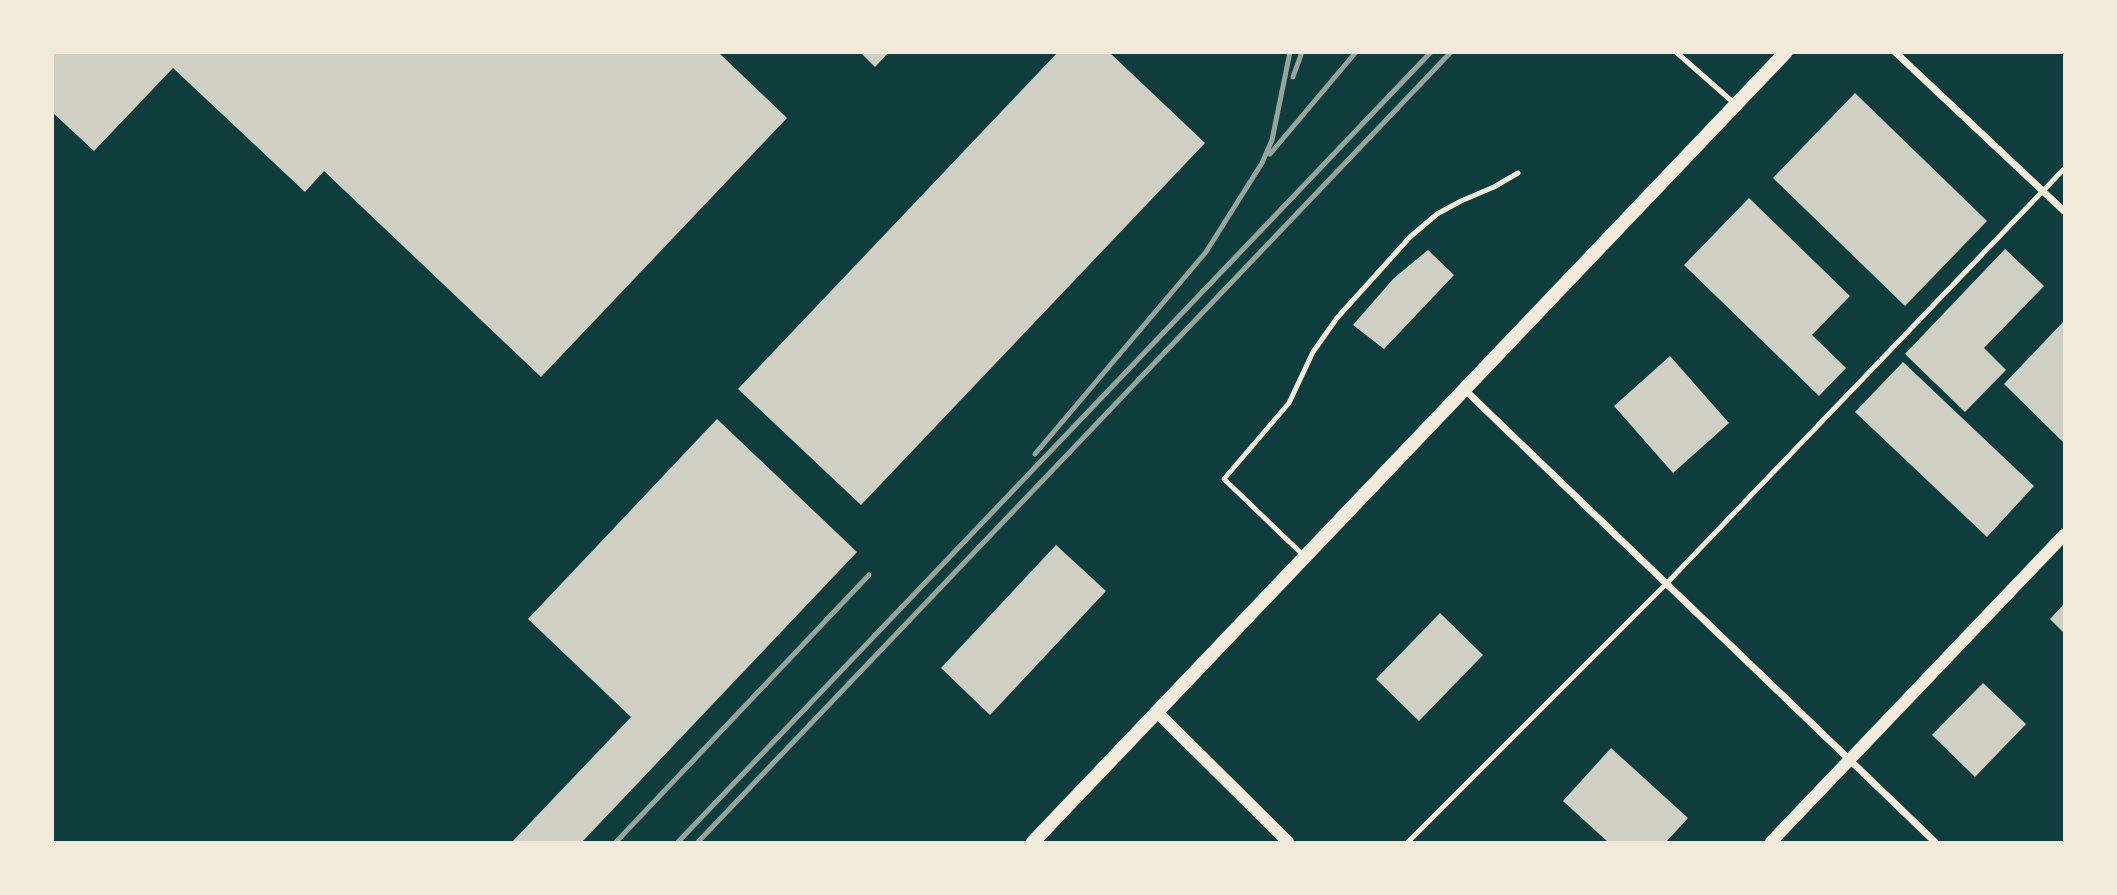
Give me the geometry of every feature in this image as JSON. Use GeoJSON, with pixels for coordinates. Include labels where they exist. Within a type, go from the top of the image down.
{"type":"FeatureCollection","features":[{"type":"Feature","properties":{"kind":"main road"},"geometry":{"type":"LineString","coordinates":[[1033,842],[1786,52]]}},
{"type":"Feature","properties":{"kind":"street"},"geometry":{"type":"LineString","coordinates":[[1895,52],[2064,211]]}},
{"type":"Feature","properties":{"kind":"street"},"geometry":{"type":"LineString","coordinates":[[1465,390],[1935,842]]}},
{"type":"Feature","properties":{"kind":"street"},"geometry":{"type":"LineString","coordinates":[[1771,842],[2064,535]]}},
{"type":"Feature","properties":{"kind":"street"},"geometry":{"type":"LineString","coordinates":[[1158,713],[1289,842]]}},
{"type":"Feature","properties":{"kind":"lane"},"geometry":{"type":"LineString","coordinates":[[1676,52],[1737,105]]}},
{"type":"Feature","properties":{"kind":"lane"},"geometry":{"type":"LineString","coordinates":[[1408,842],[1665,583],[2064,169]]}},
{"type":"Feature","properties":{"kind":"lane"},"geometry":{"type":"LineString","coordinates":[[1306,558],[1224,479],[1289,403],[1313,352],[1337,318],[1410,237],[1437,214],[1518,173]]}},
{"type":"Feature","properties":{"kind":"building"},"geometry":{"type":"Polygon","coordinates":[[[52,52],[718,52],[787,118],[541,377],[324,171],[305,192],[173,68],[94,151],[52,112],[52,52]]]}},
{"type":"Feature","properties":{"kind":"building"},"geometry":{"type":"Polygon","coordinates":[[[860,52],[889,52],[875,67],[860,52]]]}},
{"type":"Feature","properties":{"kind":"building"},"geometry":{"type":"Polygon","coordinates":[[[1058,52],[1109,52],[1205,143],[861,505],[738,389],[1058,52]]]}},
{"type":"Feature","properties":{"kind":"building"},"geometry":{"type":"Polygon","coordinates":[[[1855,93],[1987,221],[1905,306],[1773,178],[1855,93]]]}},
{"type":"Feature","properties":{"kind":"building"},"geometry":{"type":"Polygon","coordinates":[[[1749,198],[1850,296],[1812,335],[1846,368],[1819,396],[1684,265],[1749,198]]]}},
{"type":"Feature","properties":{"kind":"building"},"geometry":{"type":"Polygon","coordinates":[[[2005,249],[2044,286],[1984,348],[2006,370],[1965,412],[1905,354],[2005,249]]]}},
{"type":"Feature","properties":{"kind":"building"},"geometry":{"type":"Polygon","coordinates":[[[1428,250],[1454,275],[1384,349],[1353,325],[1394,278],[1428,250]]]}},
{"type":"Feature","properties":{"kind":"building"},"geometry":{"type":"Polygon","coordinates":[[[2064,321],[2064,443],[2004,384],[2064,321]]]}},
{"type":"Feature","properties":{"kind":"building"},"geometry":{"type":"Polygon","coordinates":[[[1670,356],[1729,423],[1673,473],[1614,406],[1670,356]]]}},
{"type":"Feature","properties":{"kind":"building"},"geometry":{"type":"Polygon","coordinates":[[[1903,362],[2034,486],[1987,537],[1855,412],[1903,362]]]}},
{"type":"Feature","properties":{"kind":"building"},"geometry":{"type":"Polygon","coordinates":[[[717,419],[857,552],[582,842],[512,842],[631,717],[528,619],[717,419]]]}},
{"type":"Feature","properties":{"kind":"building"},"geometry":{"type":"Polygon","coordinates":[[[1056,545],[1106,591],[990,715],[941,668],[1056,545]]]}},
{"type":"Feature","properties":{"kind":"building"},"geometry":{"type":"Polygon","coordinates":[[[2064,604],[2064,633],[2050,619],[2064,604]]]}},
{"type":"Feature","properties":{"kind":"building"},"geometry":{"type":"Polygon","coordinates":[[[1440,613],[1483,655],[1419,721],[1376,679],[1440,613]]]}},
{"type":"Feature","properties":{"kind":"building"},"geometry":{"type":"Polygon","coordinates":[[[1983,683],[2026,724],[1975,777],[1932,735],[1983,683]]]}},
{"type":"Feature","properties":{"kind":"building"},"geometry":{"type":"Polygon","coordinates":[[[1611,748],[1688,818],[1666,842],[1608,842],[1563,801],[1611,748]]]}},
{"type":"Feature","properties":{"kind":"railway"},"geometry":{"type":"LineString","coordinates":[[1035,454],[1206,252],[1262,163],[1272,140],[1290,52]]}},
{"type":"Feature","properties":{"kind":"railway"},"geometry":{"type":"LineString","coordinates":[[1293,77],[1302,52]]}},
{"type":"Feature","properties":{"kind":"railway"},"geometry":{"type":"LineString","coordinates":[[1270,154],[1356,52]]}},
{"type":"Feature","properties":{"kind":"railway"},"geometry":{"type":"LineString","coordinates":[[678,842],[1431,52]]}},
{"type":"Feature","properties":{"kind":"railway"},"geometry":{"type":"LineString","coordinates":[[698,842],[1451,52]]}},
{"type":"Feature","properties":{"kind":"railway"},"geometry":{"type":"LineString","coordinates":[[616,842],[869,575]]}}]}
